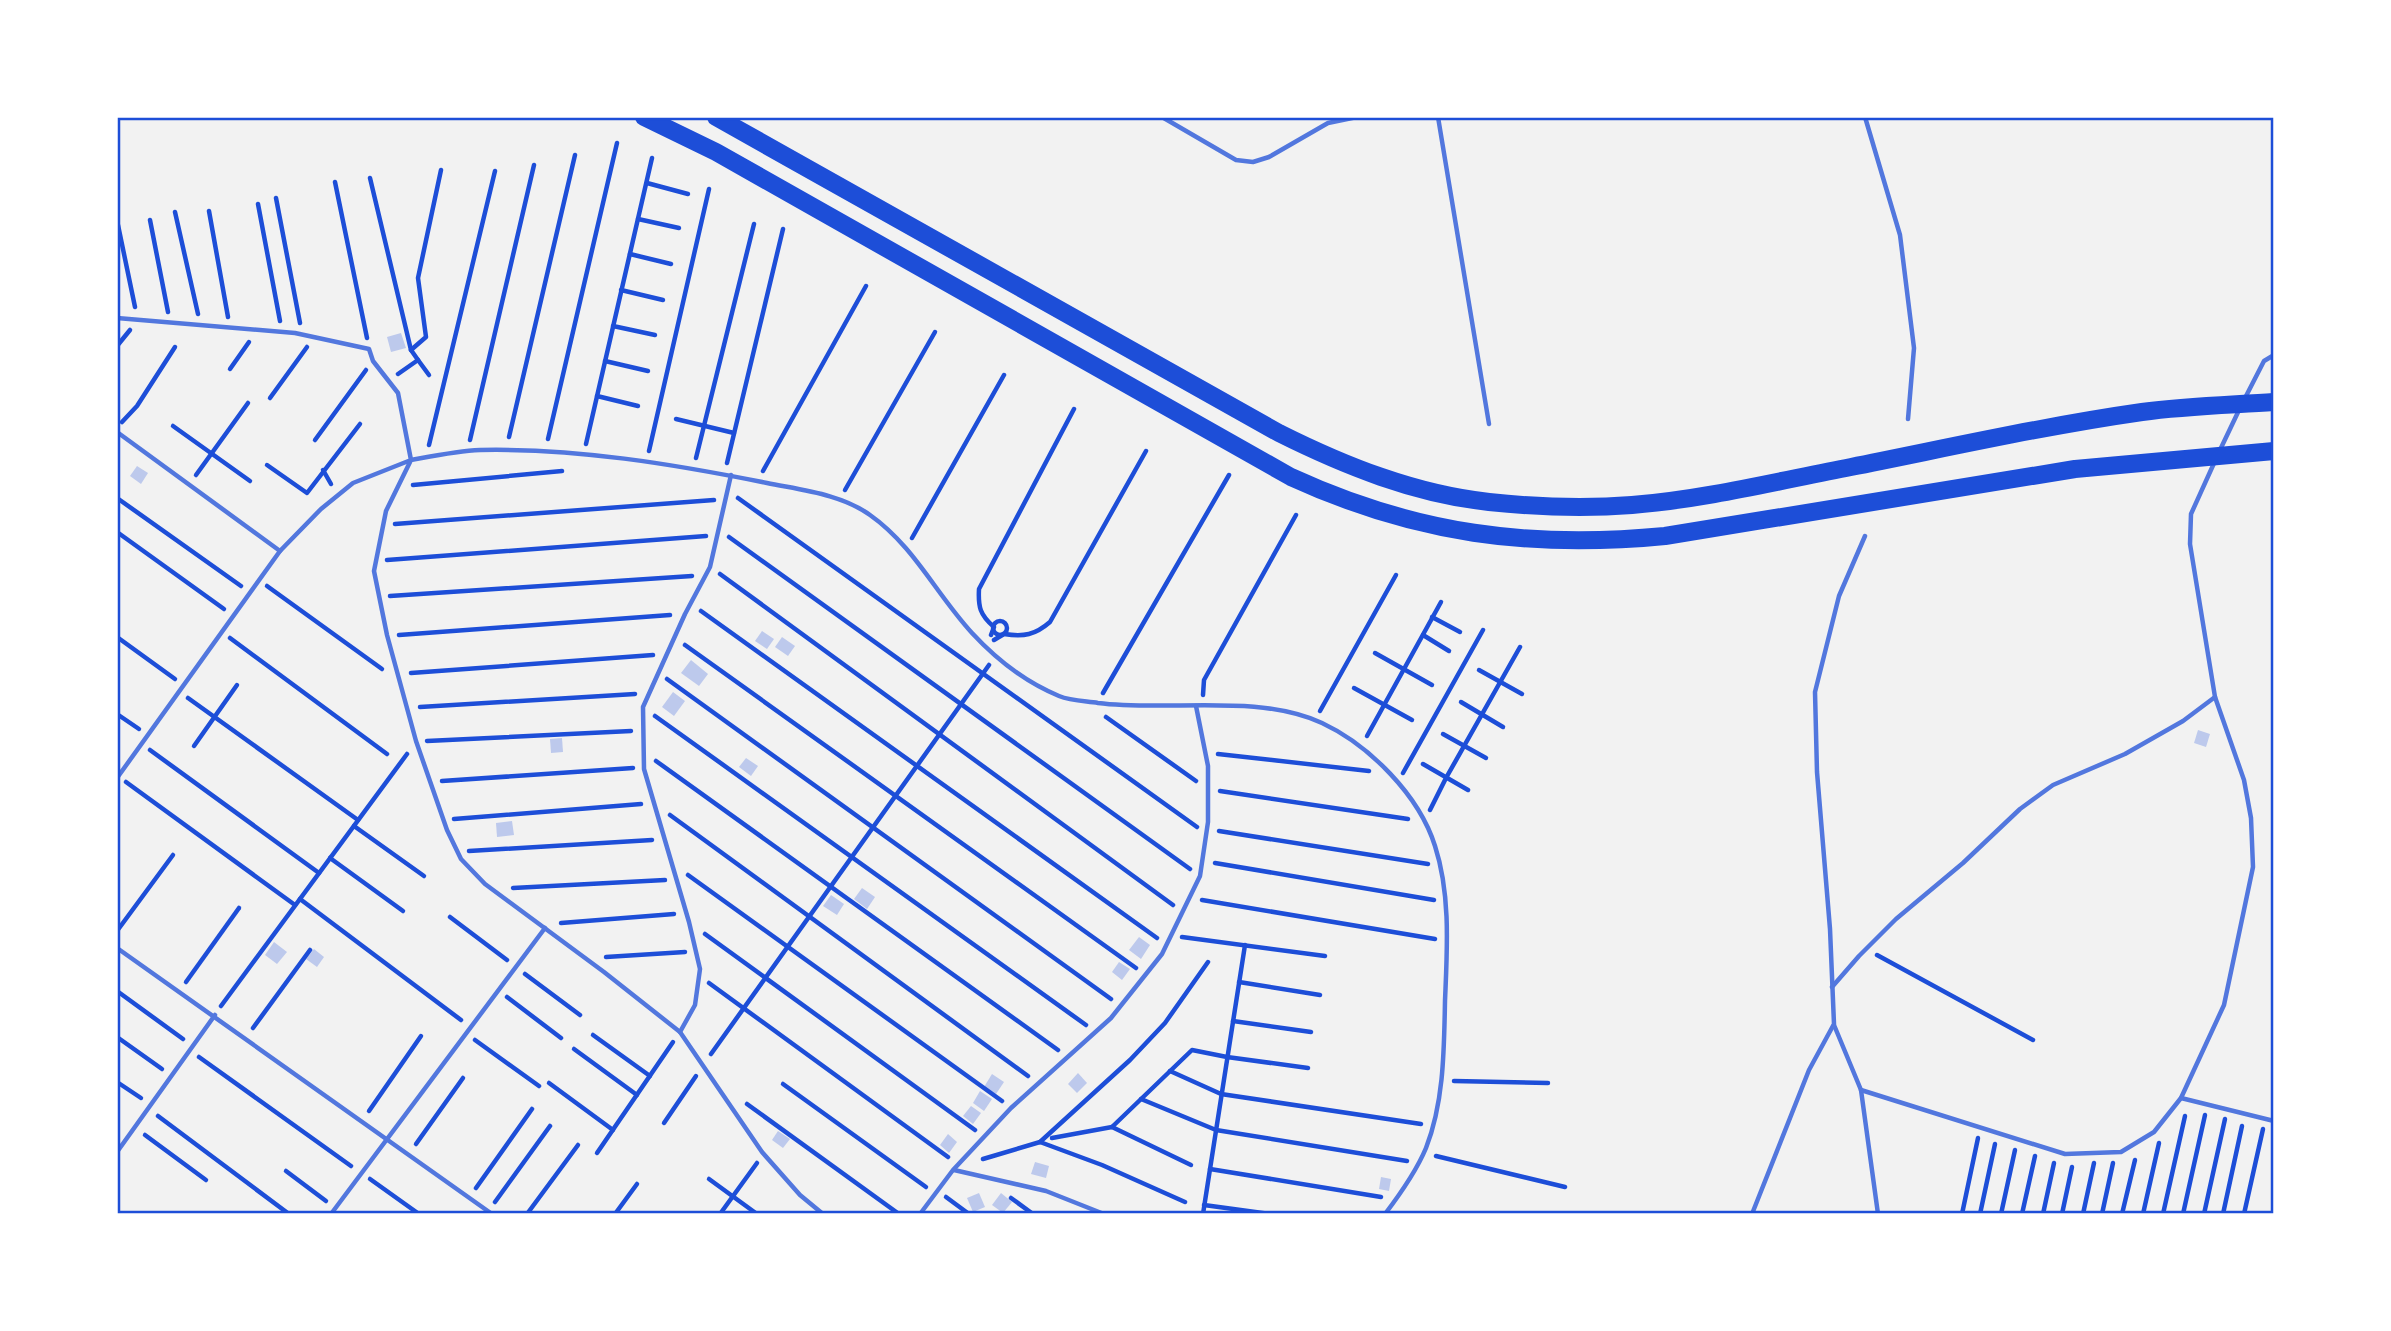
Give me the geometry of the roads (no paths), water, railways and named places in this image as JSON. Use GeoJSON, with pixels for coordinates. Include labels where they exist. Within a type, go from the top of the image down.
{"type":"FeatureCollection","features":[{"type":"Feature","properties":{"kind":"highway"},"geometry":{"type":"LineString","coordinates":[[644,117],[727,159],[1291,477],[1342,499],[1412,522],[1521,540],[1627,540],[2075,469],[2274,451]]}},
{"type":"Feature","properties":{"kind":"highway"},"geometry":{"type":"LineString","coordinates":[[716,117],[1301,444],[1379,476],[1474,500],[1561,507],[1634,505],[1720,492],[2141,412],[2270,402]]}},
{"type":"Feature","properties":{"kind":"highway"},"geometry":{"type":"LineString","coordinates":[[731,117],[777,151]]}},
{"type":"Feature","properties":{"kind":"lane"},"geometry":{"type":"LineString","coordinates":[[1161,117],[1236,160],[1253,162],[1269,157],[1328,123],[1357,117]]}},
{"type":"Feature","properties":{"kind":"lane"},"geometry":{"type":"LineString","coordinates":[[1438,117],[1489,424]]}},
{"type":"Feature","properties":{"kind":"lane"},"geometry":{"type":"LineString","coordinates":[[1865,117],[1900,235],[1914,348],[1908,419]]}},
{"type":"Feature","properties":{"kind":"lane"},"geometry":{"type":"LineString","coordinates":[[117,318],[282,332],[369,349],[373,361],[398,393],[411,460],[386,511],[374,572],[387,635],[416,741],[443,819],[461,859],[491,889],[680,1032],[764,1154],[800,1195],[823,1214]]}},
{"type":"Feature","properties":{"kind":"lane"},"geometry":{"type":"LineString","coordinates":[[1861,1090],[2056,1152],[2075,1154],[2121,1152],[2154,1132],[2181,1098],[2224,1005],[2253,867],[2251,818],[2244,780],[2216,697],[2189,544],[2191,513],[2264,361],[2274,355]]}},
{"type":"Feature","properties":{"kind":"lane"},"geometry":{"type":"LineString","coordinates":[[117,430],[280,551]]}},
{"type":"Feature","properties":{"kind":"lane"},"geometry":{"type":"LineString","coordinates":[[118,777],[280,551],[321,509],[353,483],[411,460],[467,451],[506,450],[545,451],[647,462],[829,495],[869,514],[907,548],[970,631],[1010,670],[1062,698],[1131,707],[1237,705],[1278,711],[1314,720],[1362,747],[1391,773],[1424,822],[1435,847],[1445,902],[1446,941],[1444,1044],[1438,1107],[1423,1153],[1409,1182],[1385,1214]]}},
{"type":"Feature","properties":{"kind":"lane"},"geometry":{"type":"LineString","coordinates":[[680,1032],[695,1005],[699,976],[689,922],[644,768],[643,708],[685,614],[710,567],[728,491],[728,475]]}},
{"type":"Feature","properties":{"kind":"lane"},"geometry":{"type":"LineString","coordinates":[[1865,536],[1839,596],[1815,692],[1817,772],[1830,929],[1834,1024],[1861,1090],[1878,1214]]}},
{"type":"Feature","properties":{"kind":"lane"},"geometry":{"type":"LineString","coordinates":[[1832,987],[1896,919],[1963,863],[2020,808],[2053,785],[2125,754],[2183,721],[2216,697]]}},
{"type":"Feature","properties":{"kind":"lane"},"geometry":{"type":"LineString","coordinates":[[920,1214],[958,1164],[1011,1108],[1120,1006],[1166,945],[1200,876],[1206,832],[1209,789],[1206,753],[1196,706]]}},
{"type":"Feature","properties":{"kind":"lane"},"geometry":{"type":"LineString","coordinates":[[331,1214],[543,927]]}},
{"type":"Feature","properties":{"kind":"lane"},"geometry":{"type":"LineString","coordinates":[[117,948],[490,1212]]}},
{"type":"Feature","properties":{"kind":"lane"},"geometry":{"type":"LineString","coordinates":[[117,1152],[215,1015]]}},
{"type":"Feature","properties":{"kind":"lane"},"geometry":{"type":"LineString","coordinates":[[1752,1214],[1809,1069],[1834,1024]]}},
{"type":"Feature","properties":{"kind":"lane"},"geometry":{"type":"LineString","coordinates":[[2181,1098],[2274,1121]]}},
{"type":"Feature","properties":{"kind":"lane"},"geometry":{"type":"LineString","coordinates":[[953,1170],[1046,1191],[1104,1214]]}}]}
